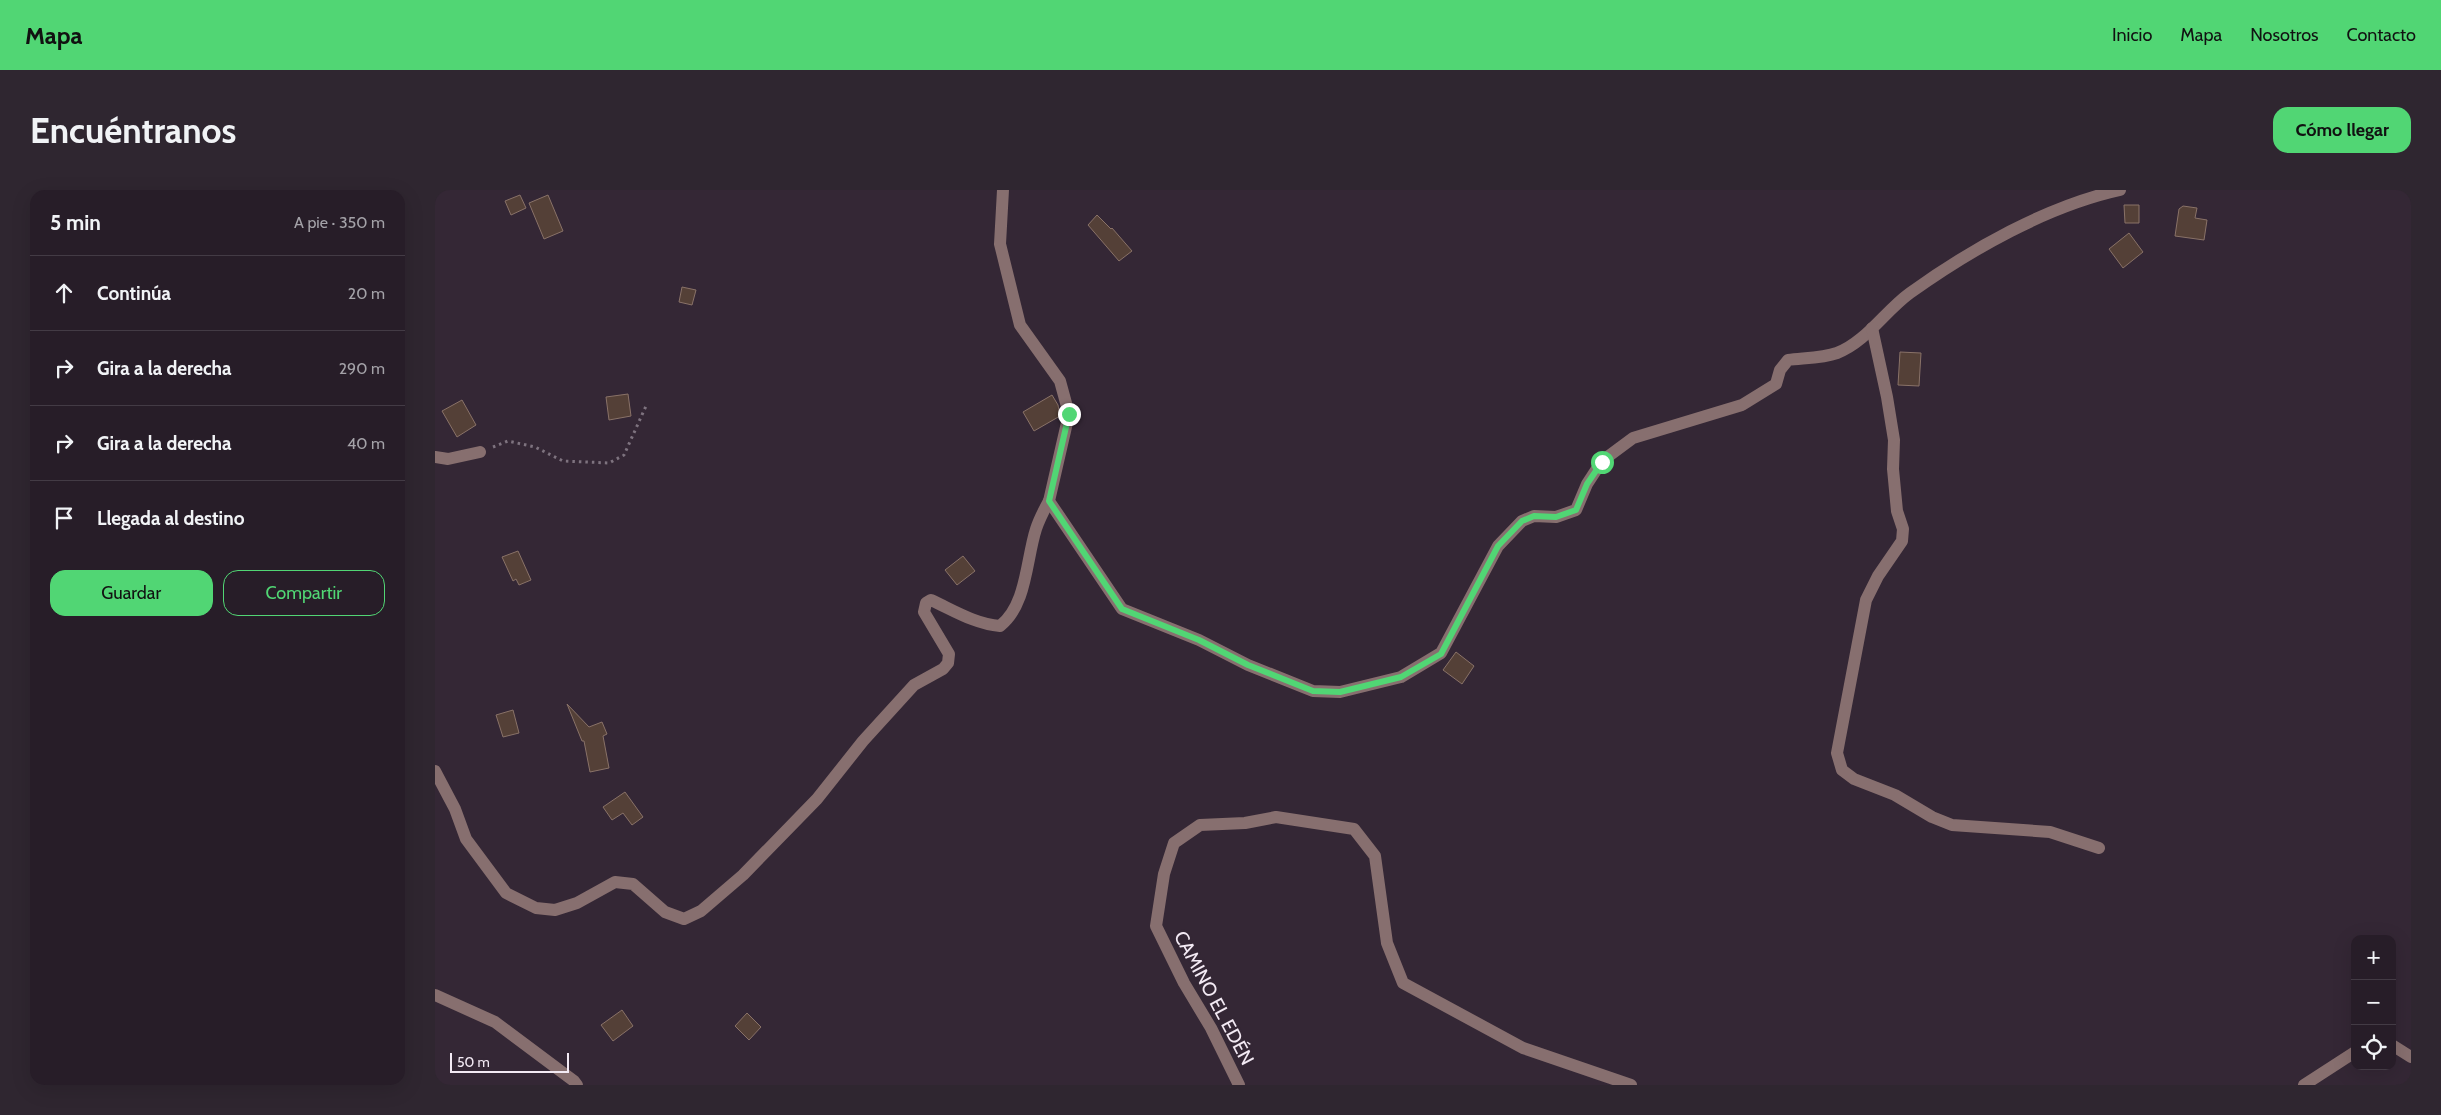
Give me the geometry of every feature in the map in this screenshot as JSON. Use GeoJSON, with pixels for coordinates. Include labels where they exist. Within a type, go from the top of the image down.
{"type":"FeatureCollection","features":[{"type":"Feature","properties":{"kind":"street"},"geometry":{"type":"LineString","coordinates":[[435,771],[455,809],[466,839],[506,893],[536,908],[555,910],[577,903],[615,882],[633,884],[665,912],[684,919],[701,911],[743,875],[817,799],[863,741],[914,685],[943,669],[948,663],[949,654],[924,612],[926,603],[931,600],[991,625],[1000,626],[1009,619],[1018,601],[1036,528],[1049,501],[1069,414],[1060,381],[1019,325],[1000,244],[1003,190]]}},
{"type":"Feature","properties":{"kind":"street"},"geometry":{"type":"LineString","coordinates":[[1049,501],[1122,609],[1199,640],[1248,665],[1313,691],[1340,692],[1401,677],[1441,654],[1498,546],[1522,521],[1534,516],[1556,517],[1576,510],[1587,484],[1602,462],[1633,438],[1742,405],[1776,384],[1780,370],[1788,360],[1837,353],[1861,339],[1909,294],[1944,270],[1996,240],[2088,197],[2120,190]]}},
{"type":"Feature","properties":{"kind":"street"},"geometry":{"type":"LineString","coordinates":[[1872,328],[1893,432],[1897,511],[1903,529],[1901,540],[1878,576],[1866,600],[1837,753],[1842,770],[1854,779],[1895,795],[1952,825],[2050,832],[2099,848]]}},
{"type":"Feature","properties":{"kind":"street"},"geometry":{"type":"LineString","coordinates":[[435,456],[448,460],[481,452]]}},
{"type":"Feature","properties":{"kind":"street","name":"CAMINO EL EDÉN"},"geometry":{"type":"LineString","coordinates":[[1239,1085],[1211,1028],[1184,983],[1156,926],[1164,874],[1174,843],[1200,825],[1245,823],[1275,817],[1354,830],[1375,856],[1387,943],[1403,983],[1523,1048],[1631,1085]]}},
{"type":"Feature","properties":{"kind":"street"},"geometry":{"type":"LineString","coordinates":[[435,995],[495,1022],[577,1085]]}},
{"type":"Feature","properties":{"kind":"street"},"geometry":{"type":"LineString","coordinates":[[2396,1047],[2411,1056]]}},
{"type":"Feature","properties":{"kind":"street"},"geometry":{"type":"LineString","coordinates":[[2304,1085],[2351,1055]]}},
{"type":"Feature","properties":{"kind":"path"},"geometry":{"type":"LineString","coordinates":[[481,452],[508,441],[535,447],[563,461],[609,463],[623,455],[646,406]]}},
{"type":"Feature","properties":{"kind":"building"},"geometry":{"type":"Polygon","coordinates":[[[520,195],[526,208],[511,215],[505,201],[520,195]]]}},
{"type":"Feature","properties":{"kind":"building"},"geometry":{"type":"Polygon","coordinates":[[[548,195],[563,231],[544,239],[529,203],[548,195]]]}},
{"type":"Feature","properties":{"kind":"building"},"geometry":{"type":"Polygon","coordinates":[[[2124,205],[2139,205],[2139,223],[2125,223],[2124,205]]]}},
{"type":"Feature","properties":{"kind":"building"},"geometry":{"type":"Polygon","coordinates":[[[2183,206],[2197,208],[2195,218],[2207,220],[2204,240],[2175,236],[2179,209],[2183,206]]]}},
{"type":"Feature","properties":{"kind":"building"},"geometry":{"type":"Polygon","coordinates":[[[1097,215],[1112,228],[1132,251],[1119,261],[1088,225],[1097,215]]]}},
{"type":"Feature","properties":{"kind":"building"},"geometry":{"type":"Polygon","coordinates":[[[2129,233],[2143,252],[2123,268],[2109,249],[2129,233]]]}},
{"type":"Feature","properties":{"kind":"building"},"geometry":{"type":"Polygon","coordinates":[[[682,287],[696,290],[692,305],[679,302],[682,287]]]}},
{"type":"Feature","properties":{"kind":"building"},"geometry":{"type":"Polygon","coordinates":[[[1900,352],[1921,353],[1919,386],[1898,385],[1900,352]]]}},
{"type":"Feature","properties":{"kind":"building"},"geometry":{"type":"Polygon","coordinates":[[[628,394],[631,416],[609,420],[606,397],[628,394]]]}},
{"type":"Feature","properties":{"kind":"building"},"geometry":{"type":"Polygon","coordinates":[[[1052,395],[1058,405],[1060,416],[1034,431],[1023,412],[1052,395]]]}},
{"type":"Feature","properties":{"kind":"building"},"geometry":{"type":"Polygon","coordinates":[[[462,400],[476,425],[457,437],[442,411],[462,400]]]}},
{"type":"Feature","properties":{"kind":"building"},"geometry":{"type":"Polygon","coordinates":[[[518,551],[531,580],[519,585],[516,579],[513,581],[502,557],[518,551]]]}},
{"type":"Feature","properties":{"kind":"building"},"geometry":{"type":"Polygon","coordinates":[[[963,556],[975,571],[957,585],[945,570],[963,556]]]}},
{"type":"Feature","properties":{"kind":"building"},"geometry":{"type":"Polygon","coordinates":[[[1456,652],[1474,666],[1462,684],[1443,670],[1456,652]]]}},
{"type":"Feature","properties":{"kind":"building"},"geometry":{"type":"Polygon","coordinates":[[[567,704],[589,727],[602,722],[607,734],[603,736],[609,768],[590,772],[584,741],[582,741],[567,704]]]}},
{"type":"Feature","properties":{"kind":"building"},"geometry":{"type":"Polygon","coordinates":[[[513,710],[519,733],[503,737],[496,715],[513,710]]]}},
{"type":"Feature","properties":{"kind":"building"},"geometry":{"type":"Polygon","coordinates":[[[625,792],[643,817],[632,825],[623,813],[612,820],[603,807],[625,792]]]}},
{"type":"Feature","properties":{"kind":"building"},"geometry":{"type":"Polygon","coordinates":[[[622,1010],[633,1026],[613,1041],[601,1025],[622,1010]]]}},
{"type":"Feature","properties":{"kind":"building"},"geometry":{"type":"Polygon","coordinates":[[[747,1013],[761,1027],[749,1040],[735,1026],[747,1013]]]}},
{"type":"Feature","properties":{"kind":"route"},"geometry":{"type":"LineString","coordinates":[[1069,414],[1049,501],[1122,609],[1199,640],[1248,665],[1313,691],[1340,692],[1401,677],[1441,654],[1498,546],[1522,521],[1534,516],[1556,517],[1576,510],[1587,484],[1602,462]]}}]}
